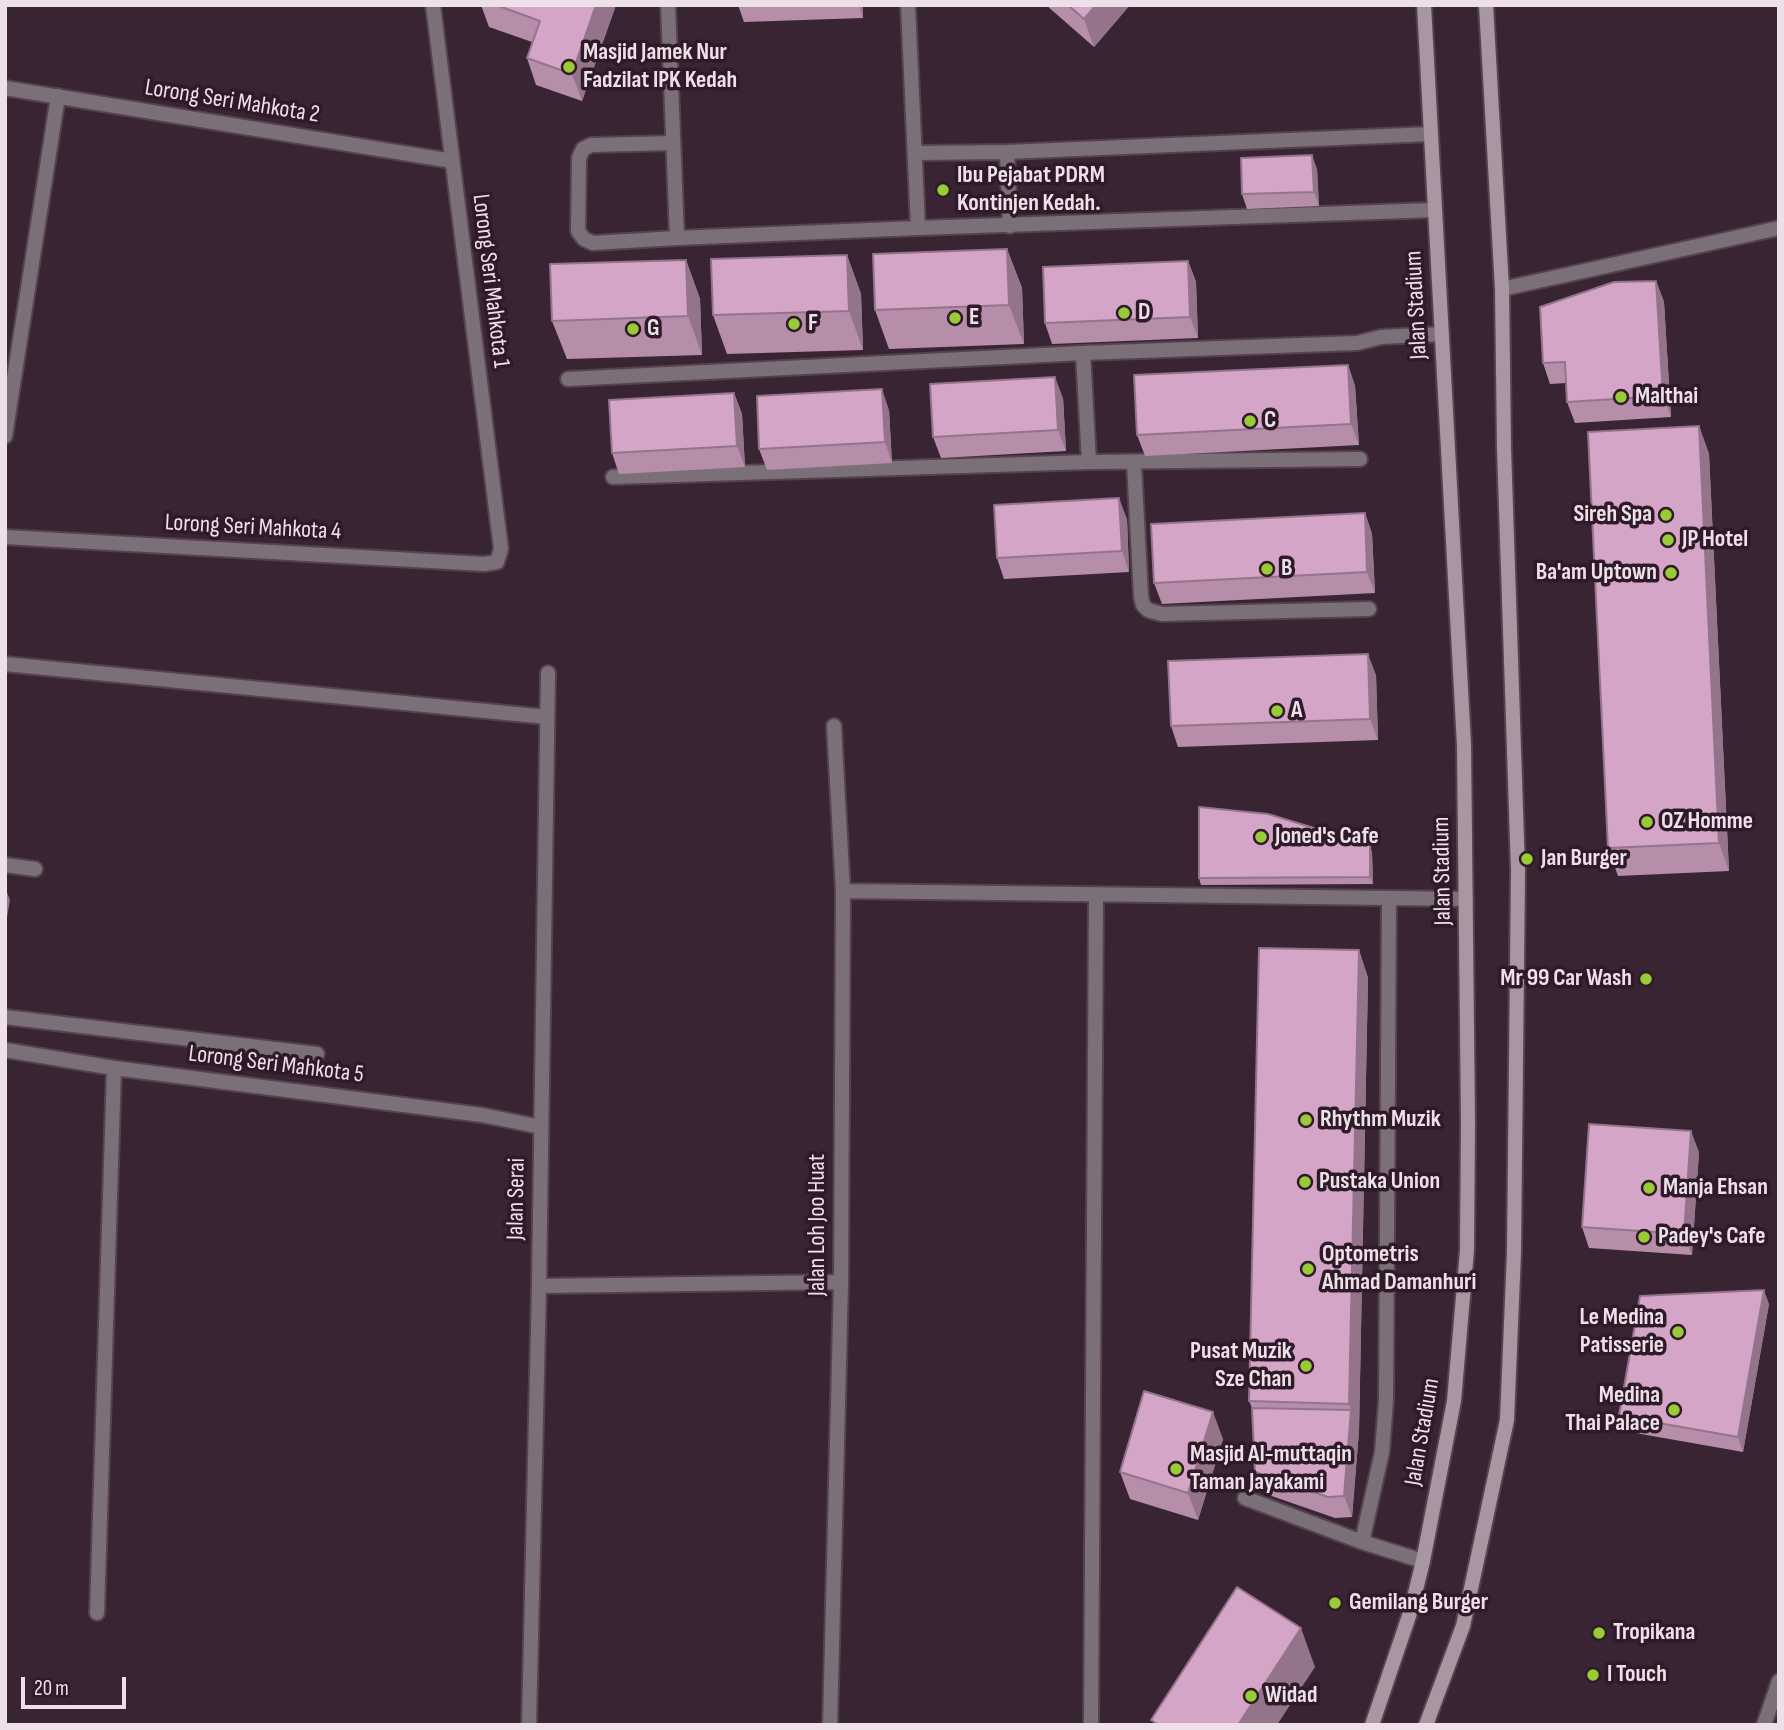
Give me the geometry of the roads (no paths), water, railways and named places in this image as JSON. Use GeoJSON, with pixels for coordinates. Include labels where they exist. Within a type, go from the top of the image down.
{"type":"FeatureCollection","features":[{"type":"Feature","properties":{"kind":"main road","name":"Jalan Stadium"},"geometry":{"type":"LineString","coordinates":[[1371,1725],[1410,1610],[1423,1561],[1454,1401],[1467,1250],[1464,745],[1424,5]]}},
{"type":"Feature","properties":{"kind":"main road"},"geometry":{"type":"LineString","coordinates":[[1426,1725],[1463,1626],[1507,1420],[1514,1252],[1518,871],[1504,449],[1502,289],[1486,5]]}},
{"type":"Feature","properties":{"kind":"street","name":"Lorong Seri Mahkota 1"},"geometry":{"type":"LineString","coordinates":[[433,5],[500,549],[497,562]]}},
{"type":"Feature","properties":{"kind":"street"},"geometry":{"type":"LineString","coordinates":[[668,5],[677,238]]}},
{"type":"Feature","properties":{"kind":"street"},"geometry":{"type":"LineString","coordinates":[[908,5],[918,228]]}},
{"type":"Feature","properties":{"kind":"street","name":"Lorong Seri Mahkota 2"},"geometry":{"type":"LineString","coordinates":[[5,88],[452,161]]}},
{"type":"Feature","properties":{"kind":"street"},"geometry":{"type":"LineString","coordinates":[[5,436],[58,96]]}},
{"type":"Feature","properties":{"kind":"street"},"geometry":{"type":"LineString","coordinates":[[915,153],[1007,152],[1431,134]]}},
{"type":"Feature","properties":{"kind":"street"},"geometry":{"type":"LineString","coordinates":[[673,143],[591,145],[583,149],[579,158],[578,232],[584,239],[593,243],[918,228],[1434,210]]}},
{"type":"Feature","properties":{"kind":"street"},"geometry":{"type":"LineString","coordinates":[[1007,152],[1010,226]]}},
{"type":"Feature","properties":{"kind":"street"},"geometry":{"type":"LineString","coordinates":[[1502,289],[1779,228]]}},
{"type":"Feature","properties":{"kind":"street"},"geometry":{"type":"LineString","coordinates":[[568,379],[1083,353],[1357,343],[1381,337],[1442,334]]}},
{"type":"Feature","properties":{"kind":"street"},"geometry":{"type":"LineString","coordinates":[[1083,353],[1089,462]]}},
{"type":"Feature","properties":{"kind":"street"},"geometry":{"type":"LineString","coordinates":[[613,477],[1089,462],[1360,459]]}},
{"type":"Feature","properties":{"kind":"street"},"geometry":{"type":"LineString","coordinates":[[1134,463],[1141,596],[1143,605],[1148,610],[1162,614],[1369,610]]}},
{"type":"Feature","properties":{"kind":"street","name":"Lorong Seri Mahkota 4"},"geometry":{"type":"LineString","coordinates":[[5,537],[484,564],[497,562]]}},
{"type":"Feature","properties":{"kind":"street"},"geometry":{"type":"LineString","coordinates":[[5,664],[547,717]]}},
{"type":"Feature","properties":{"kind":"street","name":"Jalan Serai"},"geometry":{"type":"LineString","coordinates":[[529,1725],[548,673]]}},
{"type":"Feature","properties":{"kind":"street","name":"Jalan Loh Joo Huat"},"geometry":{"type":"LineString","coordinates":[[830,1725],[841,1282],[843,891],[834,726]]}},
{"type":"Feature","properties":{"kind":"street"},"geometry":{"type":"LineString","coordinates":[[5,865],[35,869]]}},
{"type":"Feature","properties":{"kind":"street"},"geometry":{"type":"LineString","coordinates":[[843,891],[1466,899]]}},
{"type":"Feature","properties":{"kind":"street"},"geometry":{"type":"LineString","coordinates":[[1091,1725],[1096,895]]}},
{"type":"Feature","properties":{"kind":"street"},"geometry":{"type":"LineString","coordinates":[[1362,1542],[1382,1452],[1386,1401],[1389,898]]}},
{"type":"Feature","properties":{"kind":"street"},"geometry":{"type":"LineString","coordinates":[[5,1017],[317,1054]]}},
{"type":"Feature","properties":{"kind":"street","name":"Lorong Seri Mahkota 5"},"geometry":{"type":"LineString","coordinates":[[5,1050],[114,1068],[482,1115],[541,1126]]}},
{"type":"Feature","properties":{"kind":"street"},"geometry":{"type":"LineString","coordinates":[[97,1613],[114,1068]]}},
{"type":"Feature","properties":{"kind":"street"},"geometry":{"type":"LineString","coordinates":[[539,1286],[841,1282]]}},
{"type":"Feature","properties":{"kind":"street"},"geometry":{"type":"LineString","coordinates":[[1245,1498],[1362,1542],[1423,1561]]}},
{"type":"Feature","properties":{"kind":"street"},"geometry":{"type":"LineString","coordinates":[[1764,1725],[1779,1681]]}},
{"type":"Feature","properties":{"kind":"place","name":"Masjid Jamek Nur Fadzilat IPK Kedah"},"geometry":{"type":"Point","coordinates":[569,67]}},
{"type":"Feature","properties":{"kind":"place","name":"Ibu Pejabat PDRM Kontinjen Kedah."},"geometry":{"type":"Point","coordinates":[943,190]}},
{"type":"Feature","properties":{"kind":"place","name":"D"},"geometry":{"type":"Point","coordinates":[1124,313]}},
{"type":"Feature","properties":{"kind":"place","name":"E"},"geometry":{"type":"Point","coordinates":[955,318]}},
{"type":"Feature","properties":{"kind":"place","name":"F"},"geometry":{"type":"Point","coordinates":[794,324]}},
{"type":"Feature","properties":{"kind":"place","name":"G"},"geometry":{"type":"Point","coordinates":[633,329]}},
{"type":"Feature","properties":{"kind":"place","name":"Malthai"},"geometry":{"type":"Point","coordinates":[1621,397]}},
{"type":"Feature","properties":{"kind":"place","name":"C"},"geometry":{"type":"Point","coordinates":[1250,421]}},
{"type":"Feature","properties":{"kind":"place","name":"Sireh Spa"},"geometry":{"type":"Point","coordinates":[1666,515]}},
{"type":"Feature","properties":{"kind":"place","name":"JP Hotel"},"geometry":{"type":"Point","coordinates":[1668,540]}},
{"type":"Feature","properties":{"kind":"place","name":"B"},"geometry":{"type":"Point","coordinates":[1267,569]}},
{"type":"Feature","properties":{"kind":"place","name":"Ba'am Uptown"},"geometry":{"type":"Point","coordinates":[1671,573]}},
{"type":"Feature","properties":{"kind":"place","name":"A"},"geometry":{"type":"Point","coordinates":[1277,711]}},
{"type":"Feature","properties":{"kind":"place","name":"OZ Homme"},"geometry":{"type":"Point","coordinates":[1647,822]}},
{"type":"Feature","properties":{"kind":"place","name":"Joned's Cafe"},"geometry":{"type":"Point","coordinates":[1261,837]}},
{"type":"Feature","properties":{"kind":"place","name":"Jan Burger"},"geometry":{"type":"Point","coordinates":[1527,859]}},
{"type":"Feature","properties":{"kind":"place","name":"Mr 99 Car Wash"},"geometry":{"type":"Point","coordinates":[1646,979]}},
{"type":"Feature","properties":{"kind":"place","name":"Rhythm Muzik"},"geometry":{"type":"Point","coordinates":[1306,1120]}},
{"type":"Feature","properties":{"kind":"place","name":"Pustaka Union"},"geometry":{"type":"Point","coordinates":[1305,1182]}},
{"type":"Feature","properties":{"kind":"place","name":"Manja Ehsan"},"geometry":{"type":"Point","coordinates":[1649,1188]}},
{"type":"Feature","properties":{"kind":"place","name":"Padey's Cafe"},"geometry":{"type":"Point","coordinates":[1644,1237]}},
{"type":"Feature","properties":{"kind":"place","name":"Optometris Ahmad Damanhuri"},"geometry":{"type":"Point","coordinates":[1308,1269]}},
{"type":"Feature","properties":{"kind":"place","name":"Le Medina Patisserie"},"geometry":{"type":"Point","coordinates":[1678,1332]}},
{"type":"Feature","properties":{"kind":"place","name":"Pusat Muzik Sze Chan"},"geometry":{"type":"Point","coordinates":[1306,1366]}},
{"type":"Feature","properties":{"kind":"place","name":"Medina Thai Palace"},"geometry":{"type":"Point","coordinates":[1674,1410]}},
{"type":"Feature","properties":{"kind":"place","name":"Masjid Al-muttaqin Taman Jayakami"},"geometry":{"type":"Point","coordinates":[1176,1469]}},
{"type":"Feature","properties":{"kind":"place","name":"Gemilang Burger"},"geometry":{"type":"Point","coordinates":[1335,1603]}},
{"type":"Feature","properties":{"kind":"place","name":"Tropikana"},"geometry":{"type":"Point","coordinates":[1599,1633]}},
{"type":"Feature","properties":{"kind":"place","name":"I Touch"},"geometry":{"type":"Point","coordinates":[1593,1675]}},
{"type":"Feature","properties":{"kind":"place","name":"Widad"},"geometry":{"type":"Point","coordinates":[1251,1696]}}]}
